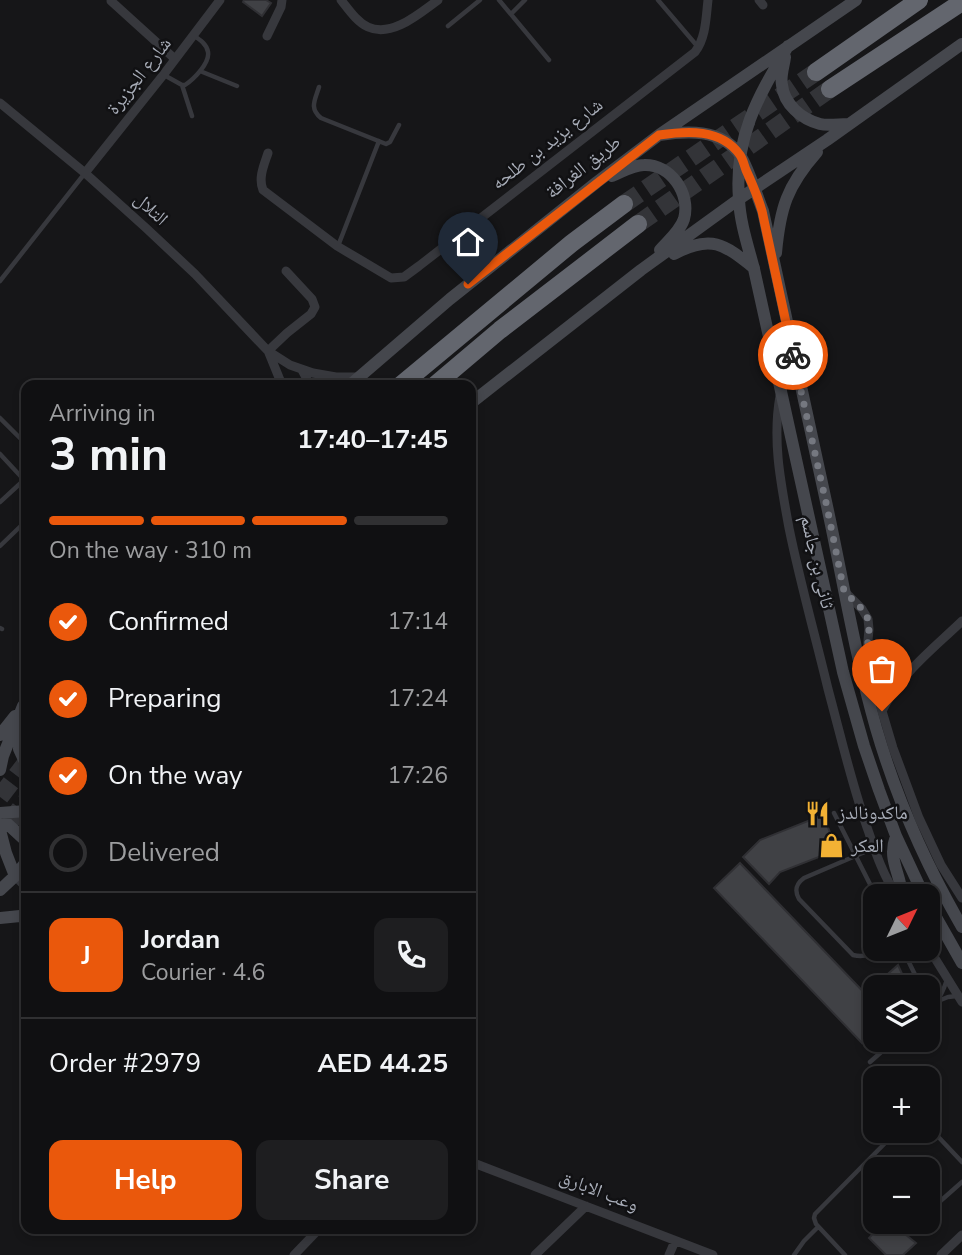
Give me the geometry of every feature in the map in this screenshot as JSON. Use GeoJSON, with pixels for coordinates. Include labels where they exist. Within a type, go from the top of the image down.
{"type":"FeatureCollection","features":[{"type":"Feature","properties":{"kind":"highway"},"geometry":{"type":"LineString","coordinates":[[816,72],[919,0]]}},
{"type":"Feature","properties":{"kind":"highway"},"geometry":{"type":"LineString","coordinates":[[830,89],[962,2]]}},
{"type":"Feature","properties":{"kind":"highway"},"geometry":{"type":"LineString","coordinates":[[407,380],[572,243],[624,204]]}},
{"type":"Feature","properties":{"kind":"highway"},"geometry":{"type":"LineString","coordinates":[[441,380],[500,330],[638,224]]}},
{"type":"Feature","properties":{"kind":"main road","name":"طريق الغرافة"},"geometry":{"type":"LineString","coordinates":[[356,380],[450,299],[597,182],[659,135],[856,0]]}},
{"type":"Feature","properties":{"kind":"main road"},"geometry":{"type":"LineString","coordinates":[[476,399],[641,270],[962,44]]}},
{"type":"Feature","properties":{"kind":"main road"},"geometry":{"type":"LineString","coordinates":[[788,46],[782,85],[791,107],[822,125],[848,124]]}},
{"type":"Feature","properties":{"kind":"main road","name":"ثانى بن جاسم"},"geometry":{"type":"LineString","coordinates":[[788,46],[756,103],[746,129],[740,155],[739,199],[843,672],[864,746],[896,836],[918,884]]}},
{"type":"Feature","properties":{"kind":"main road"},"geometry":{"type":"LineString","coordinates":[[659,135],[696,132],[710,135],[722,140],[740,155]]}},
{"type":"Feature","properties":{"kind":"main road"},"geometry":{"type":"LineString","coordinates":[[775,267],[778,235],[787,195],[796,178],[827,140]]}},
{"type":"Feature","properties":{"kind":"main road","name":"ثانى بن جاسم"},"geometry":{"type":"LineString","coordinates":[[740,155],[762,211],[859,662],[877,730],[914,832],[937,884]]}},
{"type":"Feature","properties":{"kind":"main road"},"geometry":{"type":"LineString","coordinates":[[597,182],[642,165],[666,171],[680,186],[685,207],[683,221],[641,270]]}},
{"type":"Feature","properties":{"kind":"main road"},"geometry":{"type":"LineString","coordinates":[[641,270],[685,248],[710,243],[730,249],[754,269]]}},
{"type":"Feature","properties":{"kind":"main road"},"geometry":{"type":"LineString","coordinates":[[0,720],[21,707]]}},
{"type":"Feature","properties":{"kind":"main road"},"geometry":{"type":"LineString","coordinates":[[0,735],[21,710]]}},
{"type":"Feature","properties":{"kind":"main road"},"geometry":{"type":"LineString","coordinates":[[0,770],[21,715]]}},
{"type":"Feature","properties":{"kind":"main road"},"geometry":{"type":"LineString","coordinates":[[21,723],[21,753]]}},
{"type":"Feature","properties":{"kind":"main road"},"geometry":{"type":"LineString","coordinates":[[0,815],[21,812]]}},
{"type":"Feature","properties":{"kind":"main road"},"geometry":{"type":"LineString","coordinates":[[0,815],[21,836]]}},
{"type":"Feature","properties":{"kind":"main road"},"geometry":{"type":"LineString","coordinates":[[896,836],[892,856],[901,884]]}},
{"type":"Feature","properties":{"kind":"main road"},"geometry":{"type":"LineString","coordinates":[[1,838],[21,846]]}},
{"type":"Feature","properties":{"kind":"main road"},"geometry":{"type":"LineString","coordinates":[[1,838],[15,876]]}},
{"type":"Feature","properties":{"kind":"main road"},"geometry":{"type":"LineString","coordinates":[[0,858],[15,876]]}},
{"type":"Feature","properties":{"kind":"main road"},"geometry":{"type":"LineString","coordinates":[[0,890],[21,868]]}},
{"type":"Feature","properties":{"kind":"main road"},"geometry":{"type":"LineString","coordinates":[[940,887],[962,906]]}},
{"type":"Feature","properties":{"kind":"main road","name":"ثانى بن جاسم"},"geometry":{"type":"LineString","coordinates":[[940,889],[962,927]]}},
{"type":"Feature","properties":{"kind":"main road"},"geometry":{"type":"LineString","coordinates":[[0,918],[21,916]]}},
{"type":"Feature","properties":{"kind":"main road"},"geometry":{"type":"LineString","coordinates":[[940,924],[962,962]]}},
{"type":"Feature","properties":{"kind":"street","name":"شارع الجزيرة"},"geometry":{"type":"LineString","coordinates":[[85,173],[220,0]]}},
{"type":"Feature","properties":{"kind":"street"},"geometry":{"type":"LineString","coordinates":[[267,36],[281,8],[282,0]]}},
{"type":"Feature","properties":{"kind":"street"},"geometry":{"type":"LineString","coordinates":[[341,0],[363,24],[384,30],[401,24],[438,0]]}},
{"type":"Feature","properties":{"kind":"street"},"geometry":{"type":"LineString","coordinates":[[698,47],[704,32],[708,0]]}},
{"type":"Feature","properties":{"kind":"street"},"geometry":{"type":"LineString","coordinates":[[111,1],[175,59]]}},
{"type":"Feature","properties":{"kind":"street","name":"شارع يزيد بن طلحه"},"geometry":{"type":"LineString","coordinates":[[268,153],[260,181],[263,190],[337,246],[391,278],[399,278],[410,273],[667,74],[698,47]]}},
{"type":"Feature","properties":{"kind":"street","name":"التلال"},"geometry":{"type":"LineString","coordinates":[[0,103],[85,173],[195,274],[268,351]]}},
{"type":"Feature","properties":{"kind":"street"},"geometry":{"type":"LineString","coordinates":[[268,351],[311,314],[315,307],[312,299],[286,271]]}},
{"type":"Feature","properties":{"kind":"street"},"geometry":{"type":"LineString","coordinates":[[268,351],[302,370],[350,380]]}},
{"type":"Feature","properties":{"kind":"street"},"geometry":{"type":"LineString","coordinates":[[268,351],[280,380]]}},
{"type":"Feature","properties":{"kind":"street"},"geometry":{"type":"LineString","coordinates":[[302,370],[307,380]]}},
{"type":"Feature","properties":{"kind":"street","name":"ثانى بن جاسم"},"geometry":{"type":"LineString","coordinates":[[781,391],[777,452],[797,566],[853,786],[874,848],[890,884]]}},
{"type":"Feature","properties":{"kind":"street","name":"ثانى بن جاسم"},"geometry":{"type":"LineString","coordinates":[[844,591],[868,619],[867,652],[893,748],[919,818],[941,865],[962,898]]}},
{"type":"Feature","properties":{"kind":"street"},"geometry":{"type":"LineString","coordinates":[[882,711],[893,690],[908,672],[962,621]]}},
{"type":"Feature","properties":{"kind":"street"},"geometry":{"type":"LineString","coordinates":[[871,669],[885,675],[908,672]]}},
{"type":"Feature","properties":{"kind":"street"},"geometry":{"type":"LineString","coordinates":[[15,876],[21,882]]}},
{"type":"Feature","properties":{"kind":"street"},"geometry":{"type":"LineString","coordinates":[[936,961],[960,999]]}},
{"type":"Feature","properties":{"kind":"street","name":"وعب الابارق"},"geometry":{"type":"LineString","coordinates":[[476,1164],[713,1255]]}},
{"type":"Feature","properties":{"kind":"street"},"geometry":{"type":"LineString","coordinates":[[535,1255],[586,1206]]}},
{"type":"Feature","properties":{"kind":"street"},"geometry":{"type":"LineString","coordinates":[[294,1255],[314,1234]]}},
{"type":"Feature","properties":{"kind":"street"},"geometry":{"type":"LineString","coordinates":[[941,1255],[962,1235]]}},
{"type":"Feature","properties":{"kind":"street"},"geometry":{"type":"LineString","coordinates":[[669,1255],[675,1241]]}},
{"type":"Feature","properties":{"kind":"lane"},"geometry":{"type":"LineString","coordinates":[[448,26],[471,2],[480,0]]}},
{"type":"Feature","properties":{"kind":"lane"},"geometry":{"type":"LineString","coordinates":[[499,0],[549,60]]}},
{"type":"Feature","properties":{"kind":"lane"},"geometry":{"type":"LineString","coordinates":[[511,14],[524,0]]}},
{"type":"Feature","properties":{"kind":"lane"},"geometry":{"type":"LineString","coordinates":[[658,0],[698,47]]}},
{"type":"Feature","properties":{"kind":"lane"},"geometry":{"type":"LineString","coordinates":[[182,85],[190,82],[209,56],[208,49],[193,35]]}},
{"type":"Feature","properties":{"kind":"lane"},"geometry":{"type":"LineString","coordinates":[[200,71],[237,86]]}},
{"type":"Feature","properties":{"kind":"lane"},"geometry":{"type":"LineString","coordinates":[[164,74],[182,85],[192,116]]}},
{"type":"Feature","properties":{"kind":"lane"},"geometry":{"type":"LineString","coordinates":[[319,87],[313,108],[314,113],[321,118],[386,144],[390,142],[399,125]]}},
{"type":"Feature","properties":{"kind":"lane"},"geometry":{"type":"LineString","coordinates":[[337,246],[379,141]]}},
{"type":"Feature","properties":{"kind":"lane"},"geometry":{"type":"LineString","coordinates":[[0,281],[85,173]]}},
{"type":"Feature","properties":{"kind":"lane"},"geometry":{"type":"LineString","coordinates":[[0,418],[21,439]]}},
{"type":"Feature","properties":{"kind":"lane"},"geometry":{"type":"LineString","coordinates":[[0,454],[21,477]]}},
{"type":"Feature","properties":{"kind":"lane"},"geometry":{"type":"LineString","coordinates":[[0,502],[21,484]]}},
{"type":"Feature","properties":{"kind":"lane"},"geometry":{"type":"LineString","coordinates":[[0,545],[21,525]]}},
{"type":"Feature","properties":{"kind":"lane"},"geometry":{"type":"LineString","coordinates":[[834,813],[870,884]]}},
{"type":"Feature","properties":{"kind":"lane"},"geometry":{"type":"LineString","coordinates":[[863,957],[853,955],[799,899],[796,887],[804,878],[874,848]]}},
{"type":"Feature","properties":{"kind":"lane"},"geometry":{"type":"LineString","coordinates":[[940,997],[947,979]]}},
{"type":"Feature","properties":{"kind":"lane"},"geometry":{"type":"LineString","coordinates":[[940,1000],[948,997],[960,999]]}},
{"type":"Feature","properties":{"kind":"lane"},"geometry":{"type":"LineString","coordinates":[[870,1062],[881,1052]]}},
{"type":"Feature","properties":{"kind":"lane"},"geometry":{"type":"LineString","coordinates":[[940,1139],[962,1162]]}},
{"type":"Feature","properties":{"kind":"lane"},"geometry":{"type":"LineString","coordinates":[[845,1255],[818,1227],[814,1221],[815,1214],[885,1143]]}},
{"type":"Feature","properties":{"kind":"lane"},"geometry":{"type":"LineString","coordinates":[[940,1201],[962,1182]]}},
{"type":"Feature","properties":{"kind":"lane"},"geometry":{"type":"LineString","coordinates":[[794,1255],[818,1227]]}},
{"type":"Feature","properties":{"kind":"building"},"geometry":{"type":"Polygon","coordinates":[[[266,0],[271,3],[262,16],[243,2],[266,0]]]}},
{"type":"Feature","properties":{"kind":"building"},"geometry":{"type":"Polygon","coordinates":[[[823,815],[837,850],[780,872],[769,884],[743,857],[760,840],[823,815]]]}},
{"type":"Feature","properties":{"kind":"building"},"geometry":{"type":"Polygon","coordinates":[[[740,863],[863,991],[862,1043],[714,888],[740,863]]]}},
{"type":"Feature","properties":{"kind":"building"},"geometry":{"type":"Polygon","coordinates":[[[898,965],[903,975],[887,975],[898,965]]]}},
{"type":"Feature","properties":{"kind":"building"},"geometry":{"type":"Polygon","coordinates":[[[873,1234],[905,1234],[916,1243],[903,1255],[886,1255],[869,1238],[873,1234]]]}},
{"type":"Feature","properties":{"kind":"tunnel"},"geometry":{"type":"LineString","coordinates":[[624,204],[816,72]]}},
{"type":"Feature","properties":{"kind":"tunnel"},"geometry":{"type":"LineString","coordinates":[[638,224],[830,89]]}},
{"type":"Feature","properties":{"kind":"tunnel"},"geometry":{"type":"LineString","coordinates":[[0,797],[21,770]]}},
{"type":"Feature","properties":{"kind":"tunnel"},"geometry":{"type":"LineString","coordinates":[[9,823],[21,807]]}},
{"type":"Feature","properties":{"kind":"way so far"},"geometry":{"type":"LineString","coordinates":[[793,355],[844,591],[868,619],[867,652],[882,711]]}},
{"type":"Feature","properties":{"kind":"place","name":"ماكدونالدز"},"geometry":{"type":"Point","coordinates":[818,813]}},
{"type":"Feature","properties":{"kind":"place","name":"العكر"},"geometry":{"type":"Point","coordinates":[831,846]}},
{"type":"Feature","properties":{"kind":"route"},"geometry":{"type":"LineString","coordinates":[[468,284],[659,135],[696,132],[710,135],[731,146],[740,155],[755,189],[793,355]]}}]}
